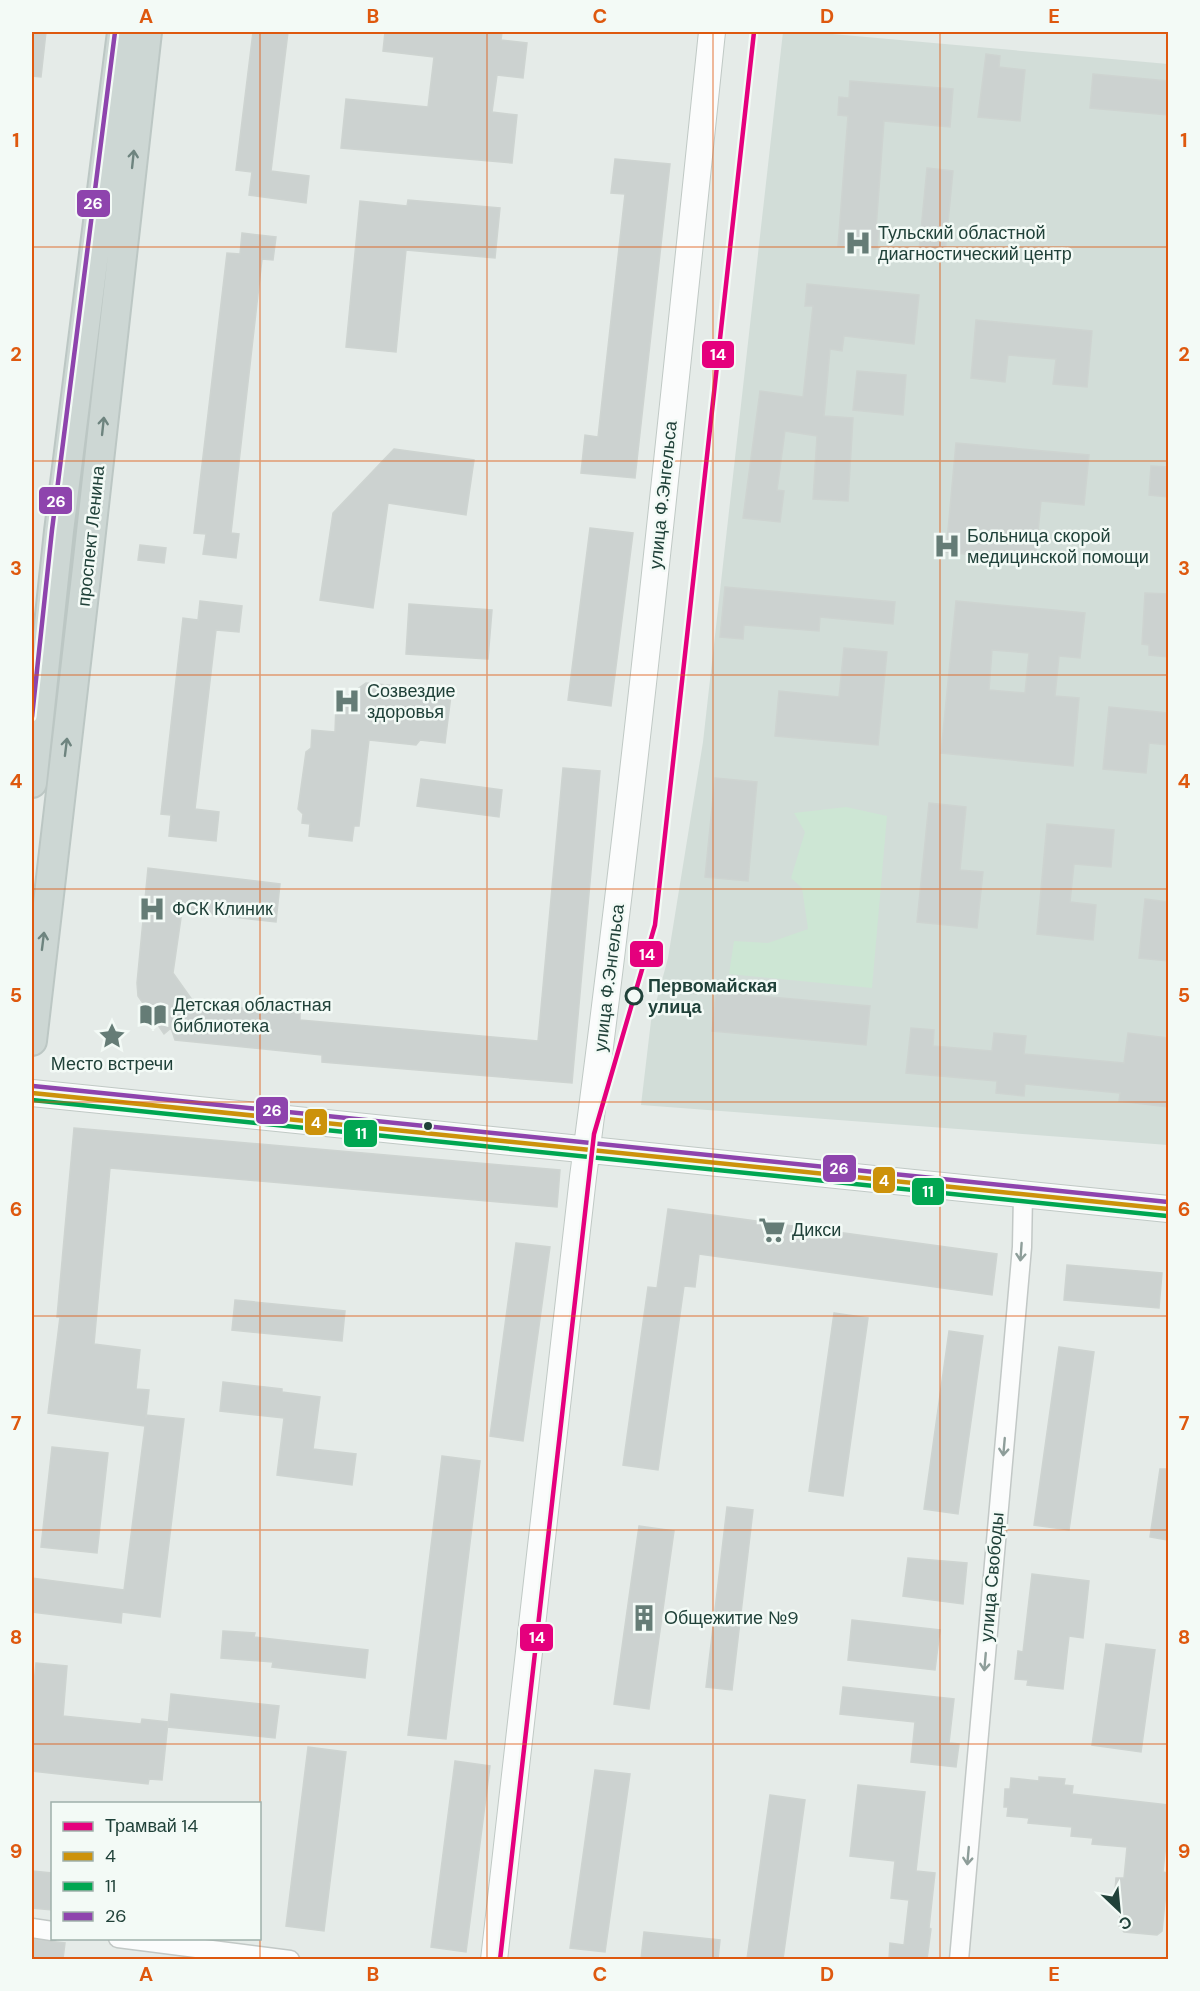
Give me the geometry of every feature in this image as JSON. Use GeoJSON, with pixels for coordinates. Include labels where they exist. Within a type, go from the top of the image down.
{"type":"FeatureCollection","features":[{"type":"Feature","properties":{"kind":"main road","name":"проспект Ленина"},"geometry":{"type":"LineString","coordinates":[[32,783],[58,531],[122,32]]}},
{"type":"Feature","properties":{"kind":"main road","name":"проспект Ленина"},"geometry":{"type":"LineString","coordinates":[[32,1041],[147,32]]}},
{"type":"Feature","properties":{"kind":"street","name":"улица Ф.Энгельса"},"geometry":{"type":"LineString","coordinates":[[494,1959],[587,1149],[636,747],[712,32]]}},
{"type":"Feature","properties":{"kind":"street"},"geometry":{"type":"LineString","coordinates":[[32,1093],[1168,1209]]}},
{"type":"Feature","properties":{"kind":"street","name":"улица Свободы"},"geometry":{"type":"LineString","coordinates":[[959,1959],[1021,1258],[1023,1194]]}},
{"type":"Feature","properties":{"kind":"street"},"geometry":{"type":"LineString","coordinates":[[32,1928],[51,1930]]}},
{"type":"Feature","properties":{"kind":"street"},"geometry":{"type":"LineString","coordinates":[[134,1940],[290,1959]]}},
{"type":"Feature","properties":{"kind":"shaded area","name":"Больница скорой медицинской помощи"},"geometry":{"type":"Polygon","coordinates":[[[783,32],[810,32],[1168,64],[1168,1145],[641,1105],[651,1021],[668,958],[703,742],[783,32]]]}},
{"type":"Feature","properties":{"kind":"green space"},"geometry":{"type":"Polygon","coordinates":[[[846,807],[887,816],[872,988],[729,974],[734,941],[768,943],[808,929],[802,888],[791,878],[805,832],[794,813],[846,807]]]}},
{"type":"Feature","properties":{"kind":"building"},"geometry":{"type":"Polygon","coordinates":[[[32,32],[46,32],[41,77],[32,76],[32,32]]]}},
{"type":"Feature","properties":{"kind":"building"},"geometry":{"type":"Polygon","coordinates":[[[253,32],[288,32],[271,171],[309,176],[306,203],[249,195],[252,172],[236,170],[253,32]]]}},
{"type":"Feature","properties":{"kind":"building"},"geometry":{"type":"Polygon","coordinates":[[[385,32],[502,32],[501,40],[527,43],[523,78],[497,75],[492,112],[517,115],[512,163],[341,148],[346,99],[428,107],[434,57],[383,51],[385,32]]]}},
{"type":"Feature","properties":{"kind":"building"},"geometry":{"type":"Polygon","coordinates":[[[986,54],[1000,56],[999,67],[1025,70],[1020,121],[978,117],[986,54]]]}},
{"type":"Feature","properties":{"kind":"building"},"geometry":{"type":"Polygon","coordinates":[[[1093,74],[1168,81],[1168,115],[1090,108],[1093,74]]]}},
{"type":"Feature","properties":{"kind":"building"},"geometry":{"type":"Polygon","coordinates":[[[850,81],[953,89],[950,127],[884,121],[876,229],[879,229],[877,249],[838,246],[848,116],[838,115],[839,97],[849,98],[850,81]]]}},
{"type":"Feature","properties":{"kind":"building"},"geometry":{"type":"Polygon","coordinates":[[[615,159],[670,164],[635,478],[581,473],[585,435],[598,437],[625,194],[611,193],[615,159]]]}},
{"type":"Feature","properties":{"kind":"building"},"geometry":{"type":"Polygon","coordinates":[[[927,168],[953,171],[945,253],[919,251],[927,168]]]}},
{"type":"Feature","properties":{"kind":"building"},"geometry":{"type":"Polygon","coordinates":[[[408,200],[500,208],[495,258],[406,250],[396,352],[346,347],[360,201],[407,206],[408,200]]]}},
{"type":"Feature","properties":{"kind":"building"},"geometry":{"type":"Polygon","coordinates":[[[242,233],[276,237],[273,260],[262,259],[231,533],[239,534],[236,558],[203,554],[206,534],[194,533],[227,253],[240,254],[242,233]]]}},
{"type":"Feature","properties":{"kind":"building"},"geometry":{"type":"Polygon","coordinates":[[[807,284],[919,295],[914,344],[844,336],[842,351],[830,349],[824,416],[853,418],[848,501],[813,499],[817,436],[785,431],[777,490],[784,491],[780,522],[743,518],[760,391],[803,397],[813,306],[805,306],[807,284]]]}},
{"type":"Feature","properties":{"kind":"building"},"geometry":{"type":"Polygon","coordinates":[[[976,320],[1092,331],[1087,387],[1053,384],[1056,359],[1008,355],[1005,382],[971,378],[976,320]]]}},
{"type":"Feature","properties":{"kind":"building"},"geometry":{"type":"Polygon","coordinates":[[[857,371],[906,375],[903,415],[853,410],[857,371]]]}},
{"type":"Feature","properties":{"kind":"building"},"geometry":{"type":"Polygon","coordinates":[[[956,443],[1089,455],[1084,505],[1041,501],[1035,561],[946,552],[956,443]]]}},
{"type":"Feature","properties":{"kind":"building"},"geometry":{"type":"Polygon","coordinates":[[[394,449],[474,460],[466,515],[388,503],[373,608],[320,600],[333,513],[394,449]]]}},
{"type":"Feature","properties":{"kind":"building"},"geometry":{"type":"Polygon","coordinates":[[[1151,466],[1168,467],[1168,497],[1149,495],[1151,466]]]}},
{"type":"Feature","properties":{"kind":"building"},"geometry":{"type":"Polygon","coordinates":[[[590,528],[633,533],[611,706],[568,700],[590,528]]]}},
{"type":"Feature","properties":{"kind":"building"},"geometry":{"type":"Polygon","coordinates":[[[140,545],[166,548],[164,563],[138,560],[140,545]]]}},
{"type":"Feature","properties":{"kind":"building"},"geometry":{"type":"Polygon","coordinates":[[[725,587],[895,602],[893,624],[820,617],[819,631],[744,625],[743,639],[720,637],[725,587]]]}},
{"type":"Feature","properties":{"kind":"building"},"geometry":{"type":"Polygon","coordinates":[[[1145,593],[1168,594],[1168,657],[1149,655],[1149,645],[1142,644],[1145,593]]]}},
{"type":"Feature","properties":{"kind":"building"},"geometry":{"type":"Polygon","coordinates":[[[200,601],[242,606],[239,632],[216,630],[195,809],[219,812],[216,841],[169,836],[171,815],[161,814],[183,618],[198,620],[200,601]]]}},
{"type":"Feature","properties":{"kind":"building"},"geometry":{"type":"Polygon","coordinates":[[[956,601],[1085,613],[1080,658],[1059,656],[1055,696],[1079,698],[1073,766],[941,753],[956,601]],[[992,650],[989,690],[1025,693],[1029,653],[992,650]]]}},
{"type":"Feature","properties":{"kind":"building"},"geometry":{"type":"Polygon","coordinates":[[[409,604],[492,610],[488,659],[406,654],[409,604]]]}},
{"type":"Feature","properties":{"kind":"building"},"geometry":{"type":"Polygon","coordinates":[[[844,648],[887,652],[878,745],[775,736],[779,691],[839,697],[844,648]]]}},
{"type":"Feature","properties":{"kind":"building"},"geometry":{"type":"Polygon","coordinates":[[[366,683],[428,689],[431,693],[451,695],[445,743],[420,740],[416,745],[369,740],[359,826],[354,826],[352,841],[309,836],[310,824],[302,823],[303,814],[298,809],[306,752],[311,748],[312,730],[335,732],[336,704],[366,683]]]}},
{"type":"Feature","properties":{"kind":"building"},"geometry":{"type":"Polygon","coordinates":[[[1109,707],[1168,713],[1168,745],[1149,743],[1146,773],[1103,769],[1109,707]]]}},
{"type":"Feature","properties":{"kind":"building"},"geometry":{"type":"Polygon","coordinates":[[[563,768],[600,771],[572,1083],[322,1062],[322,1055],[175,1040],[171,1028],[164,1034],[138,996],[137,983],[148,868],[280,884],[276,922],[182,911],[173,973],[195,1004],[300,1013],[300,1020],[538,1041],[563,768]]]}},
{"type":"Feature","properties":{"kind":"building"},"geometry":{"type":"Polygon","coordinates":[[[715,778],[757,782],[748,881],[705,877],[715,778]]]}},
{"type":"Feature","properties":{"kind":"building"},"geometry":{"type":"Polygon","coordinates":[[[421,779],[502,790],[499,817],[417,806],[421,779]]]}},
{"type":"Feature","properties":{"kind":"building"},"geometry":{"type":"Polygon","coordinates":[[[929,803],[966,807],[960,870],[983,872],[977,928],[917,922],[929,803]]]}},
{"type":"Feature","properties":{"kind":"building"},"geometry":{"type":"Polygon","coordinates":[[[1047,824],[1114,830],[1111,867],[1074,864],[1070,902],[1096,905],[1093,940],[1037,934],[1047,824]]]}},
{"type":"Feature","properties":{"kind":"building"},"geometry":{"type":"Polygon","coordinates":[[[1145,899],[1168,902],[1168,961],[1139,958],[1145,899]]]}},
{"type":"Feature","properties":{"kind":"building"},"geometry":{"type":"Polygon","coordinates":[[[716,992],[870,1006],[866,1045],[712,1031],[716,992]]]}},
{"type":"Feature","properties":{"kind":"building"},"geometry":{"type":"Polygon","coordinates":[[[911,1028],[934,1030],[933,1046],[992,1051],[994,1033],[1026,1036],[1024,1054],[1124,1063],[1128,1033],[1168,1038],[1168,1107],[1119,1101],[1120,1093],[1025,1084],[1024,1096],[996,1093],[997,1081],[906,1073],[911,1028]]]}},
{"type":"Feature","properties":{"kind":"building"},"geometry":{"type":"Polygon","coordinates":[[[74,1128],[560,1170],[557,1207],[110,1168],[94,1344],[140,1350],[136,1389],[149,1390],[146,1415],[184,1419],[160,1617],[122,1612],[121,1623],[32,1612],[32,1578],[124,1590],[145,1426],[48,1413],[60,1317],[57,1317],[74,1128]]]}},
{"type":"Feature","properties":{"kind":"building"},"geometry":{"type":"Polygon","coordinates":[[[668,1209],[997,1254],[992,1295],[699,1254],[695,1287],[684,1286],[658,1470],[623,1465],[648,1287],[657,1288],[668,1209]]]}},
{"type":"Feature","properties":{"kind":"building"},"geometry":{"type":"Polygon","coordinates":[[[516,1243],[550,1247],[523,1441],[490,1436],[516,1243]]]}},
{"type":"Feature","properties":{"kind":"building"},"geometry":{"type":"Polygon","coordinates":[[[1067,1265],[1162,1273],[1159,1308],[1064,1300],[1067,1265]]]}},
{"type":"Feature","properties":{"kind":"building"},"geometry":{"type":"Polygon","coordinates":[[[235,1300],[345,1311],[342,1341],[232,1330],[235,1300]]]}},
{"type":"Feature","properties":{"kind":"building"},"geometry":{"type":"Polygon","coordinates":[[[834,1313],[868,1318],[843,1496],[809,1491],[834,1313]]]}},
{"type":"Feature","properties":{"kind":"building"},"geometry":{"type":"Polygon","coordinates":[[[949,1331],[983,1336],[958,1514],[924,1509],[949,1331]]]}},
{"type":"Feature","properties":{"kind":"building"},"geometry":{"type":"Polygon","coordinates":[[[1059,1347],[1094,1352],[1069,1530],[1034,1525],[1059,1347]]]}},
{"type":"Feature","properties":{"kind":"building"},"geometry":{"type":"Polygon","coordinates":[[[223,1382],[282,1389],[282,1392],[320,1397],[313,1449],[356,1454],[352,1485],[277,1475],[284,1418],[220,1411],[223,1382]]]}},
{"type":"Feature","properties":{"kind":"building"},"geometry":{"type":"Polygon","coordinates":[[[52,1447],[108,1453],[97,1553],[41,1547],[52,1447]]]}},
{"type":"Feature","properties":{"kind":"building"},"geometry":{"type":"Polygon","coordinates":[[[442,1456],[480,1461],[446,1739],[408,1735],[442,1456]]]}},
{"type":"Feature","properties":{"kind":"building"},"geometry":{"type":"Polygon","coordinates":[[[1160,1469],[1168,1469],[1168,1540],[1150,1537],[1160,1469]]]}},
{"type":"Feature","properties":{"kind":"building"},"geometry":{"type":"Polygon","coordinates":[[[727,1507],[753,1510],[732,1690],[706,1687],[727,1507]]]}},
{"type":"Feature","properties":{"kind":"building","name":"Общежитие №9"},"geometry":{"type":"Polygon","coordinates":[[[639,1526],[674,1531],[649,1709],[614,1704],[639,1526]]]}},
{"type":"Feature","properties":{"kind":"building"},"geometry":{"type":"Polygon","coordinates":[[[908,1558],[967,1563],[963,1604],[903,1596],[908,1558]]]}},
{"type":"Feature","properties":{"kind":"building"},"geometry":{"type":"Polygon","coordinates":[[[1032,1574],[1089,1581],[1083,1638],[1069,1636],[1063,1689],[1027,1685],[1028,1680],[1015,1679],[1018,1651],[1023,1652],[1032,1574]]]}},
{"type":"Feature","properties":{"kind":"building"},"geometry":{"type":"Polygon","coordinates":[[[852,1620],[940,1630],[935,1670],[848,1660],[852,1620]]]}},
{"type":"Feature","properties":{"kind":"building"},"geometry":{"type":"Polygon","coordinates":[[[223,1631],[255,1633],[254,1637],[368,1650],[365,1678],[272,1667],[273,1662],[221,1658],[223,1631]]]}},
{"type":"Feature","properties":{"kind":"building"},"geometry":{"type":"Polygon","coordinates":[[[1106,1644],[1155,1650],[1141,1752],[1092,1745],[1106,1644]]]}},
{"type":"Feature","properties":{"kind":"building"},"geometry":{"type":"Polygon","coordinates":[[[36,1663],[67,1666],[63,1716],[141,1724],[142,1719],[168,1722],[162,1780],[149,1779],[148,1784],[32,1771],[32,1705],[36,1663]]]}},
{"type":"Feature","properties":{"kind":"building"},"geometry":{"type":"Polygon","coordinates":[[[843,1687],[954,1699],[949,1743],[959,1744],[956,1767],[911,1762],[915,1722],[840,1714],[843,1687]]]}},
{"type":"Feature","properties":{"kind":"building"},"geometry":{"type":"Polygon","coordinates":[[[171,1694],[279,1706],[275,1738],[168,1727],[171,1694]]]}},
{"type":"Feature","properties":{"kind":"building"},"geometry":{"type":"Polygon","coordinates":[[[308,1747],[346,1752],[324,1931],[286,1926],[308,1747]]]}},
{"type":"Feature","properties":{"kind":"building"},"geometry":{"type":"Polygon","coordinates":[[[455,1761],[490,1766],[466,1952],[431,1947],[455,1761]]]}},
{"type":"Feature","properties":{"kind":"building"},"geometry":{"type":"Polygon","coordinates":[[[595,1770],[630,1774],[605,1952],[570,1948],[595,1770]]]}},
{"type":"Feature","properties":{"kind":"building"},"geometry":{"type":"Polygon","coordinates":[[[1039,1777],[1065,1779],[1064,1785],[1073,1786],[1072,1794],[1168,1805],[1163,1872],[1168,1873],[1162,1931],[1157,1935],[1124,1932],[1119,1926],[1121,1905],[1114,1905],[1116,1878],[1124,1878],[1127,1847],[1092,1844],[1093,1838],[1071,1836],[1072,1827],[1028,1823],[1029,1818],[1007,1816],[1008,1807],[1004,1807],[1005,1789],[1010,1789],[1011,1778],[1039,1781],[1039,1777]]]}},
{"type":"Feature","properties":{"kind":"building"},"geometry":{"type":"Polygon","coordinates":[[[858,1785],[925,1792],[916,1871],[935,1873],[927,1959],[889,1959],[890,1943],[904,1945],[909,1900],[891,1898],[895,1861],[850,1856],[858,1785]]]}},
{"type":"Feature","properties":{"kind":"building"},"geometry":{"type":"Polygon","coordinates":[[[770,1795],[805,1800],[783,1959],[747,1959],[770,1795]]]}},
{"type":"Feature","properties":{"kind":"building"},"geometry":{"type":"Polygon","coordinates":[[[32,1871],[51,1873],[51,1910],[32,1908],[32,1871]]]}},
{"type":"Feature","properties":{"kind":"building"},"geometry":{"type":"Polygon","coordinates":[[[644,1932],[720,1940],[718,1959],[641,1959],[644,1932]]]}},
{"type":"Feature","properties":{"kind":"building"},"geometry":{"type":"Polygon","coordinates":[[[32,1939],[65,1943],[63,1959],[32,1959],[32,1939]]]}},
{"type":"Feature","properties":{"kind":"tram line","name":"14"},"geometry":{"type":"LineString","coordinates":[[500,1960],[594,1134],[655,925],[754,32]]}},
{"type":"Feature","properties":{"kind":"transit line","name":"26"},"geometry":{"type":"LineString","coordinates":[[32,717],[52,530],[115,32]]}},
{"type":"Feature","properties":{"kind":"transit line","name":"26"},"geometry":{"type":"LineString","coordinates":[[33,1086],[1168,1202]]}},
{"type":"Feature","properties":{"kind":"transit line","name":"4"},"geometry":{"type":"LineString","coordinates":[[32,1093],[1168,1209]]}},
{"type":"Feature","properties":{"kind":"transit line","name":"11"},"geometry":{"type":"LineString","coordinates":[[32,1100],[1167,1216]]}},
{"type":"Feature","properties":{"kind":"place","name":"Тульский областной диагностический центр"},"geometry":{"type":"Point","coordinates":[858,243]}},
{"type":"Feature","properties":{"kind":"place","name":"Больница скорой медицинской помощи"},"geometry":{"type":"Point","coordinates":[947,546]}},
{"type":"Feature","properties":{"kind":"place","name":"Созвездие здоровья"},"geometry":{"type":"Point","coordinates":[347,701]}},
{"type":"Feature","properties":{"kind":"place","name":"ФСК Клиник"},"geometry":{"type":"Point","coordinates":[152,909]}},
{"type":"Feature","properties":{"kind":"place","name":"Первомайская улица"},"geometry":{"type":"Point","coordinates":[634,996]}},
{"type":"Feature","properties":{"kind":"place","name":"Детская областная библиотека"},"geometry":{"type":"Point","coordinates":[153,1015]}},
{"type":"Feature","properties":{"kind":"place","name":"Место встречи"},"geometry":{"type":"Point","coordinates":[112,1036]}},
{"type":"Feature","properties":{"kind":"place","name":"Дикси"},"geometry":{"type":"Point","coordinates":[772,1230]}},
{"type":"Feature","properties":{"kind":"place","name":"Общежитие №9"},"geometry":{"type":"Point","coordinates":[644,1618]}}]}
